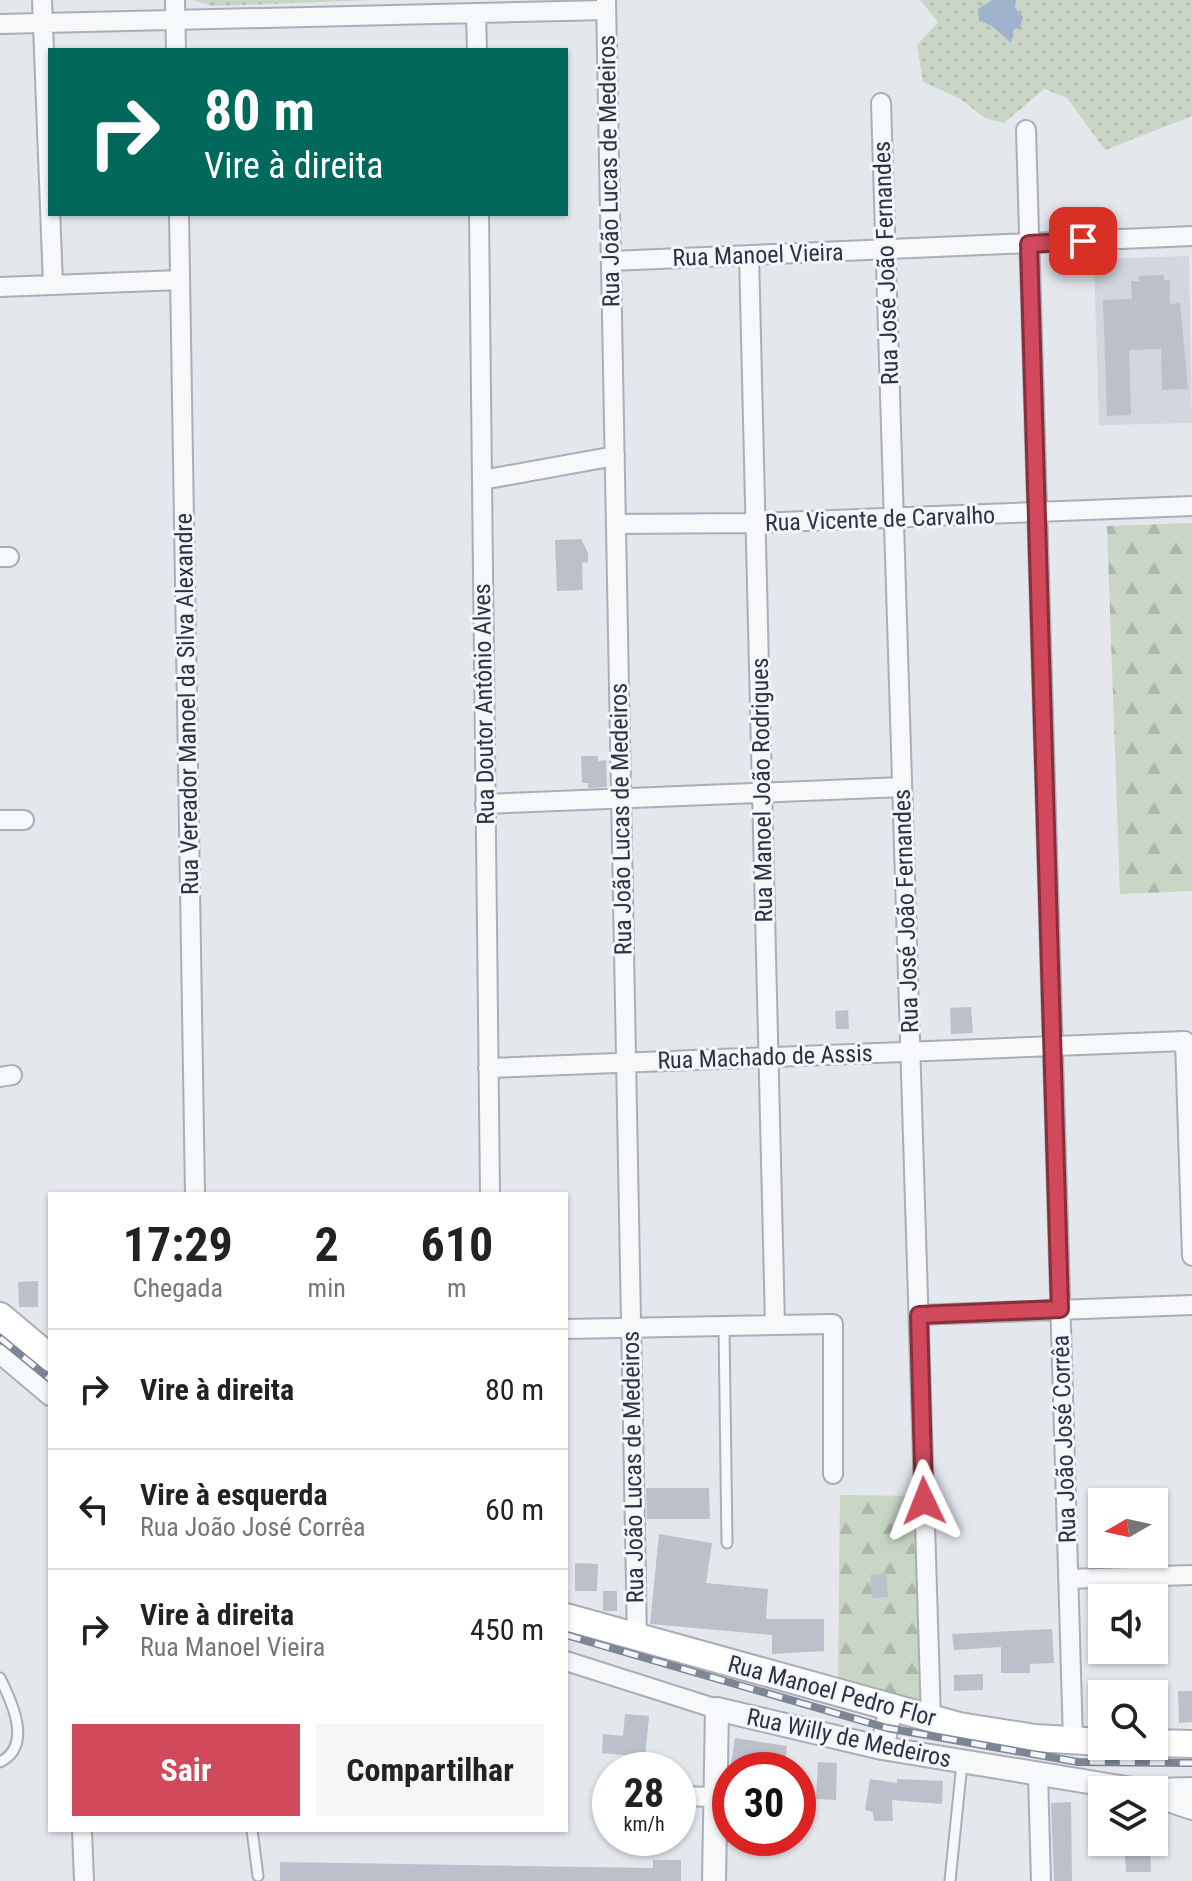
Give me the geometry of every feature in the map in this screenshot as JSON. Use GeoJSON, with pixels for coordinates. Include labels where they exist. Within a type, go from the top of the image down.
{"type":"FeatureCollection","features":[{"type":"Feature","properties":{"kind":"main road"},"geometry":{"type":"LineString","coordinates":[[0,1316],[48,1356]]}},
{"type":"Feature","properties":{"kind":"main road","name":"Rua Manoel Pedro Flor"},"geometry":{"type":"LineString","coordinates":[[568,1618],[931,1719],[996,1733],[1088,1742]]}},
{"type":"Feature","properties":{"kind":"main road"},"geometry":{"type":"LineString","coordinates":[[1168,1743],[1192,1744]]}},
{"type":"Feature","properties":{"kind":"street"},"geometry":{"type":"LineString","coordinates":[[42,0],[48,154]]}},
{"type":"Feature","properties":{"kind":"street"},"geometry":{"type":"LineString","coordinates":[[0,24],[43,23],[175,9],[476,13],[606,5]]}},
{"type":"Feature","properties":{"kind":"street","name":"Rua João Lucas de Medeiros"},"geometry":{"type":"LineString","coordinates":[[606,5],[637,1638]]}},
{"type":"Feature","properties":{"kind":"street"},"geometry":{"type":"LineString","coordinates":[[175,9],[176,48]]}},
{"type":"Feature","properties":{"kind":"street"},"geometry":{"type":"LineString","coordinates":[[476,13],[477,48]]}},
{"type":"Feature","properties":{"kind":"street","name":"Rua José João Fernandes"},"geometry":{"type":"LineString","coordinates":[[881,103],[931,1719]]}},
{"type":"Feature","properties":{"kind":"street","name":"Rua João José Corrêa"},"geometry":{"type":"LineString","coordinates":[[1026,130],[1073,1741]]}},
{"type":"Feature","properties":{"kind":"street"},"geometry":{"type":"LineString","coordinates":[[50,216],[53,285]]}},
{"type":"Feature","properties":{"kind":"street","name":"Rua Vereador Manoel da Silva Alexandre"},"geometry":{"type":"LineString","coordinates":[[179,216],[195,1192]]}},
{"type":"Feature","properties":{"kind":"street","name":"Rua Doutor Antônio Alves"},"geometry":{"type":"LineString","coordinates":[[479,216],[490,1192]]}},
{"type":"Feature","properties":{"kind":"street","name":"Rua Manoel Vieira"},"geometry":{"type":"LineString","coordinates":[[611,261],[1192,236]]}},
{"type":"Feature","properties":{"kind":"street","name":"Rua Manoel João Rodrigues"},"geometry":{"type":"LineString","coordinates":[[749,255],[775,1325]]}},
{"type":"Feature","properties":{"kind":"street"},"geometry":{"type":"LineString","coordinates":[[0,287],[180,280]]}},
{"type":"Feature","properties":{"kind":"street"},"geometry":{"type":"LineString","coordinates":[[482,480],[615,456]]}},
{"type":"Feature","properties":{"kind":"street","name":"Rua Vicente de Carvalho"},"geometry":{"type":"LineString","coordinates":[[616,524],[894,519],[1192,506]]}},
{"type":"Feature","properties":{"kind":"street"},"geometry":{"type":"LineString","coordinates":[[485,804],[902,787]]}},
{"type":"Feature","properties":{"kind":"street"},"geometry":{"type":"LineString","coordinates":[[0,820],[24,820]]}},
{"type":"Feature","properties":{"kind":"street","name":"Rua Machado de Assis"},"geometry":{"type":"LineString","coordinates":[[488,1068],[1185,1041],[1191,1184]]}},
{"type":"Feature","properties":{"kind":"street"},"geometry":{"type":"LineString","coordinates":[[1191,1184],[1192,1256]]}},
{"type":"Feature","properties":{"kind":"street"},"geometry":{"type":"LineString","coordinates":[[919,1315],[1192,1305]]}},
{"type":"Feature","properties":{"kind":"street"},"geometry":{"type":"LineString","coordinates":[[568,1329],[833,1324],[833,1474]]}},
{"type":"Feature","properties":{"kind":"street"},"geometry":{"type":"LineString","coordinates":[[0,1354],[48,1394]]}},
{"type":"Feature","properties":{"kind":"street"},"geometry":{"type":"LineString","coordinates":[[1068,1579],[1192,1575]]}},
{"type":"Feature","properties":{"kind":"street","name":"Rua Willy de Medeiros"},"geometry":{"type":"LineString","coordinates":[[568,1662],[717,1709],[882,1748],[1088,1782]]}},
{"type":"Feature","properties":{"kind":"street"},"geometry":{"type":"LineString","coordinates":[[882,1748],[891,1708]]}},
{"type":"Feature","properties":{"kind":"street"},"geometry":{"type":"LineString","coordinates":[[716,1752],[717,1709]]}},
{"type":"Feature","properties":{"kind":"street"},"geometry":{"type":"LineString","coordinates":[[1038,1775],[1041,1881]]}},
{"type":"Feature","properties":{"kind":"street"},"geometry":{"type":"LineString","coordinates":[[1168,1791],[1192,1789]]}},
{"type":"Feature","properties":{"kind":"street"},"geometry":{"type":"LineString","coordinates":[[1168,1798],[1192,1808]]}},
{"type":"Feature","properties":{"kind":"street"},"geometry":{"type":"LineString","coordinates":[[82,1832],[84,1881]]}},
{"type":"Feature","properties":{"kind":"street"},"geometry":{"type":"LineString","coordinates":[[714,1856],[714,1881]]}},
{"type":"Feature","properties":{"kind":"lane"},"geometry":{"type":"LineString","coordinates":[[724,1326],[727,1543]]}},
{"type":"Feature","properties":{"kind":"lane"},"geometry":{"type":"LineString","coordinates":[[0,1678],[19,1736],[14,1752],[0,1762]]}},
{"type":"Feature","properties":{"kind":"lane"},"geometry":{"type":"LineString","coordinates":[[950,1881],[962,1763]]}},
{"type":"Feature","properties":{"kind":"lane"},"geometry":{"type":"LineString","coordinates":[[252,1832],[258,1876]]}},
{"type":"Feature","properties":{"kind":"shaded area"},"geometry":{"type":"Polygon","coordinates":[[[1189,256],[1192,423],[1099,425],[1094,259],[1189,256]]]}},
{"type":"Feature","properties":{"kind":"green space"},"geometry":{"type":"Polygon","coordinates":[[[193,0],[375,0],[212,6],[193,0]]]}},
{"type":"Feature","properties":{"kind":"green space"},"geometry":{"type":"Polygon","coordinates":[[[920,0],[1192,0],[1192,116],[1105,150],[1067,98],[1044,89],[1004,123],[985,118],[959,98],[923,82],[917,45],[938,22],[920,0]]]}},
{"type":"Feature","properties":{"kind":"green space"},"geometry":{"type":"Polygon","coordinates":[[[1192,523],[1192,891],[1120,894],[1107,526],[1192,523]]]}},
{"type":"Feature","properties":{"kind":"green space"},"geometry":{"type":"Polygon","coordinates":[[[840,1495],[916,1496],[923,1705],[838,1684],[840,1495]]]}},
{"type":"Feature","properties":{"kind":"water"},"geometry":{"type":"Polygon","coordinates":[[[992,0],[1016,0],[1015,8],[1023,17],[1020,28],[1014,29],[1011,43],[993,27],[979,20],[978,9],[992,0]]]}},
{"type":"Feature","properties":{"kind":"building"},"geometry":{"type":"Polygon","coordinates":[[[1164,275],[1164,280],[1170,280],[1170,304],[1180,303],[1188,389],[1162,390],[1161,349],[1129,350],[1131,415],[1107,416],[1103,300],[1132,299],[1131,281],[1139,281],[1139,276],[1164,275]]]}},
{"type":"Feature","properties":{"kind":"building"},"geometry":{"type":"Polygon","coordinates":[[[581,539],[588,553],[588,562],[582,563],[583,590],[557,591],[555,540],[581,539]]]}},
{"type":"Feature","properties":{"kind":"building"},"geometry":{"type":"Polygon","coordinates":[[[581,756],[598,756],[598,761],[606,760],[607,787],[588,788],[588,783],[582,783],[581,756]]]}},
{"type":"Feature","properties":{"kind":"building"},"geometry":{"type":"Polygon","coordinates":[[[971,1007],[973,1033],[951,1034],[950,1008],[971,1007]]]}},
{"type":"Feature","properties":{"kind":"building"},"geometry":{"type":"Polygon","coordinates":[[[848,1010],[849,1029],[836,1029],[835,1011],[848,1010]]]}},
{"type":"Feature","properties":{"kind":"building"},"geometry":{"type":"Polygon","coordinates":[[[38,1281],[38,1307],[19,1307],[18,1282],[38,1281]]]}},
{"type":"Feature","properties":{"kind":"building"},"geometry":{"type":"Polygon","coordinates":[[[646,1488],[709,1488],[710,1519],[647,1519],[646,1488]]]}},
{"type":"Feature","properties":{"kind":"building"},"geometry":{"type":"Polygon","coordinates":[[[659,1534],[712,1543],[706,1583],[768,1589],[766,1619],[824,1619],[824,1651],[772,1654],[772,1635],[650,1624],[659,1534]]]}},
{"type":"Feature","properties":{"kind":"building"},"geometry":{"type":"Polygon","coordinates":[[[575,1563],[598,1564],[597,1591],[575,1591],[575,1563]]]}},
{"type":"Feature","properties":{"kind":"building"},"geometry":{"type":"Polygon","coordinates":[[[886,1573],[888,1597],[872,1598],[870,1575],[886,1573]]]}},
{"type":"Feature","properties":{"kind":"building"},"geometry":{"type":"Polygon","coordinates":[[[603,1591],[617,1591],[617,1611],[603,1611],[603,1591]]]}},
{"type":"Feature","properties":{"kind":"building"},"geometry":{"type":"Polygon","coordinates":[[[1052,1629],[1054,1663],[1030,1664],[1030,1673],[1001,1673],[1001,1647],[954,1650],[952,1634],[1052,1629]]]}},
{"type":"Feature","properties":{"kind":"building"},"geometry":{"type":"Polygon","coordinates":[[[983,1674],[983,1690],[954,1691],[954,1675],[983,1674]]]}},
{"type":"Feature","properties":{"kind":"building"},"geometry":{"type":"Polygon","coordinates":[[[1178,1691],[1192,1691],[1192,1722],[1179,1723],[1178,1691]]]}},
{"type":"Feature","properties":{"kind":"building"},"geometry":{"type":"Polygon","coordinates":[[[625,1714],[649,1716],[645,1752],[602,1752],[603,1734],[623,1736],[625,1714]]]}},
{"type":"Feature","properties":{"kind":"building"},"geometry":{"type":"Polygon","coordinates":[[[735,1738],[787,1746],[786,1752],[733,1752],[735,1738]]]}},
{"type":"Feature","properties":{"kind":"building"},"geometry":{"type":"Polygon","coordinates":[[[818,1762],[837,1763],[836,1800],[816,1799],[818,1762]]]}},
{"type":"Feature","properties":{"kind":"building"},"geometry":{"type":"Polygon","coordinates":[[[870,1779],[897,1783],[897,1779],[943,1781],[942,1804],[892,1800],[893,1821],[874,1821],[873,1812],[865,1810],[870,1779]]]}},
{"type":"Feature","properties":{"kind":"building"},"geometry":{"type":"Polygon","coordinates":[[[1071,1802],[1072,1881],[1054,1881],[1051,1803],[1071,1802]]]}},
{"type":"Feature","properties":{"kind":"building"},"geometry":{"type":"Polygon","coordinates":[[[1125,1856],[1150,1856],[1151,1872],[1126,1872],[1125,1856]]]}},
{"type":"Feature","properties":{"kind":"building"},"geometry":{"type":"Polygon","coordinates":[[[653,1860],[681,1860],[681,1881],[280,1881],[280,1862],[653,1868],[653,1860]]]}},
{"type":"Feature","properties":{"kind":"railway"},"geometry":{"type":"LineString","coordinates":[[0,1338],[48,1377]]}},
{"type":"Feature","properties":{"kind":"railway"},"geometry":{"type":"LineString","coordinates":[[568,1636],[887,1728],[1078,1762],[1192,1763]]}},
{"type":"Feature","properties":{"kind":"route"},"geometry":{"type":"LineString","coordinates":[[924,1501],[919,1315],[1060,1309],[1029,244],[1083,241]]}}]}
